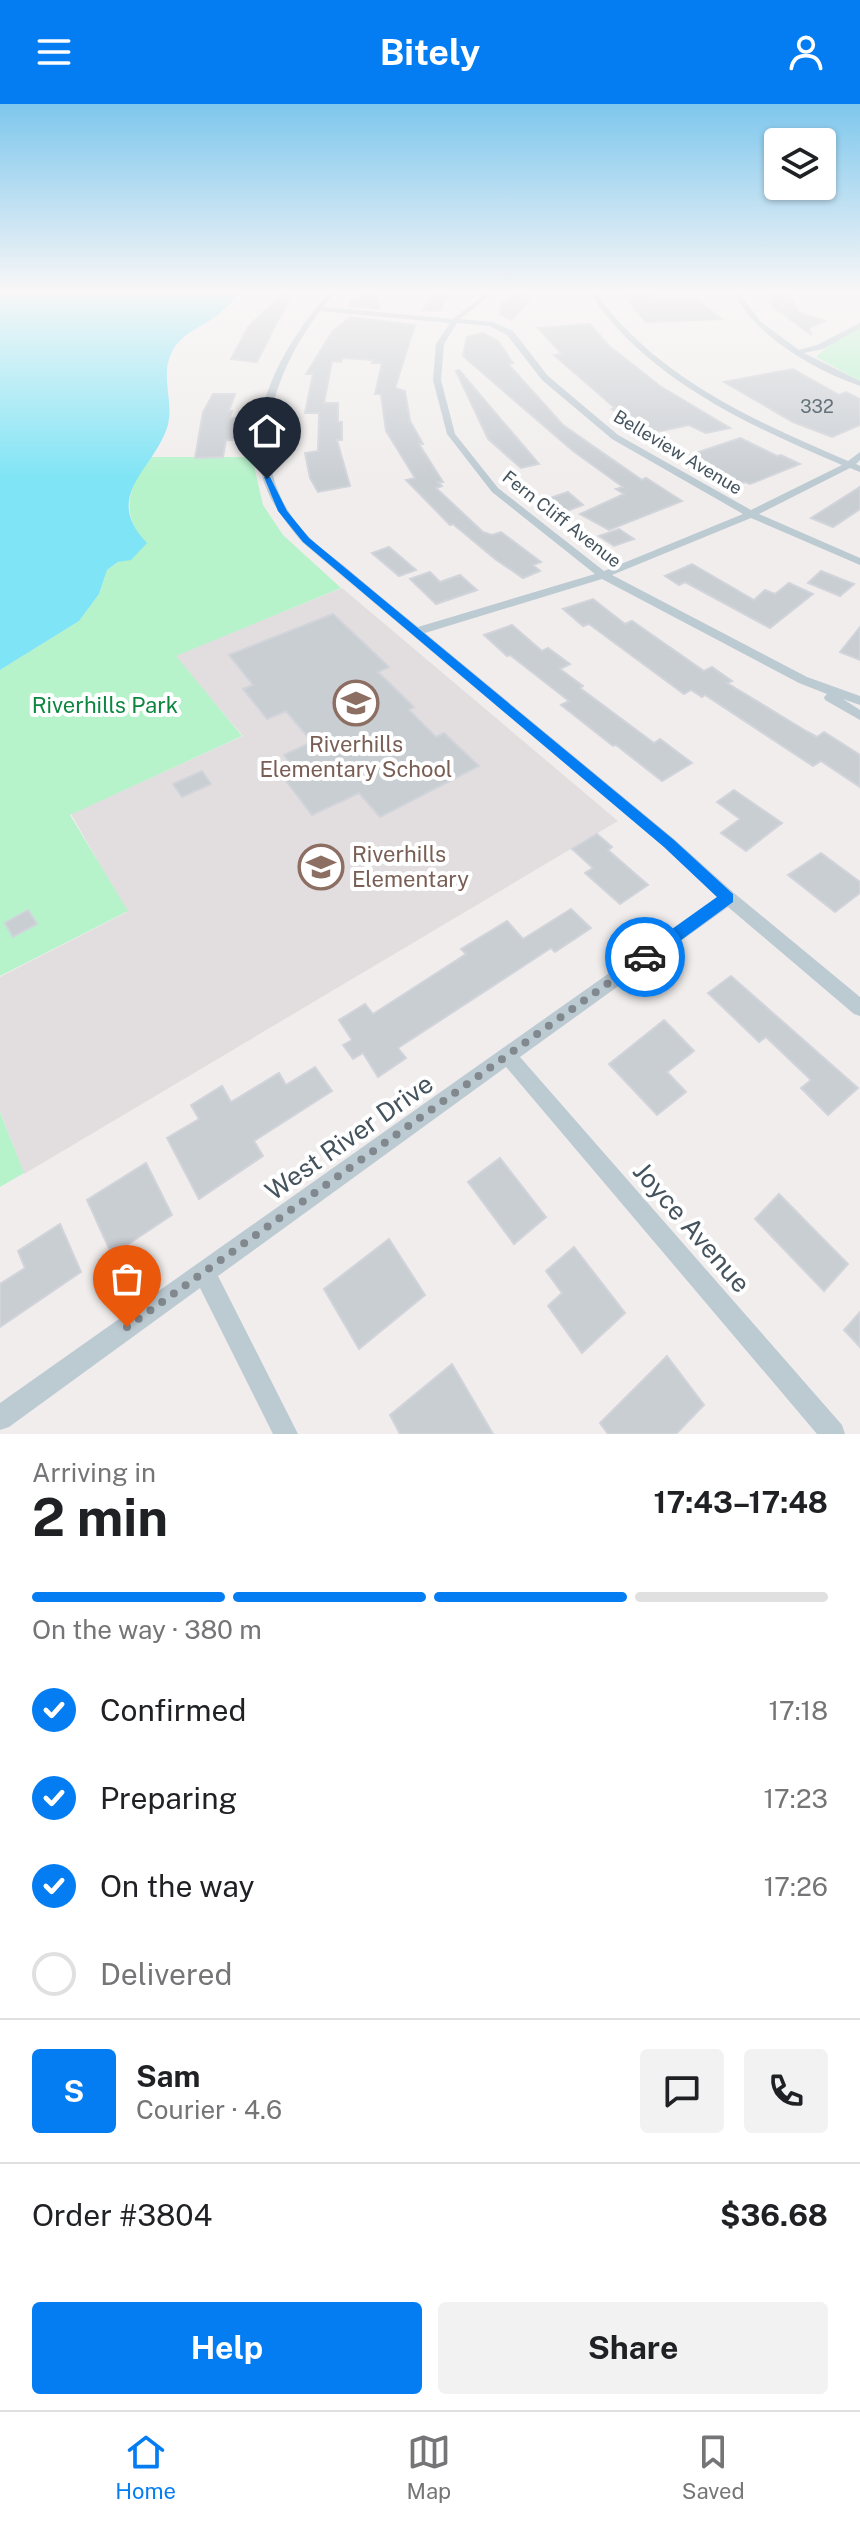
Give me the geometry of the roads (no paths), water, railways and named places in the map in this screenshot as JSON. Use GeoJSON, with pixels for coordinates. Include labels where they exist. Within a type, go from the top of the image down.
{"type":"FeatureCollection","features":[{"type":"Feature","properties":{"kind":"street"},"geometry":{"type":"LineString","coordinates":[[288,355],[273,389],[262,444],[267,479],[282,511],[306,540],[669,843],[728,898],[860,1008]]}},
{"type":"Feature","properties":{"kind":"street","name":"Fern Cliff Avenue"},"geometry":{"type":"LineString","coordinates":[[439,355],[437,380],[451,434],[495,490],[603,575],[803,680],[860,701]]}},
{"type":"Feature","properties":{"kind":"street","name":"Belleview Avenue"},"geometry":{"type":"LineString","coordinates":[[527,355],[545,378],[615,437],[751,514],[860,562]]}},
{"type":"Feature","properties":{"kind":"street"},"geometry":{"type":"LineString","coordinates":[[650,355],[743,416],[855,467]]}},
{"type":"Feature","properties":{"kind":"street"},"geometry":{"type":"LineString","coordinates":[[806,355],[860,384]]}},
{"type":"Feature","properties":{"kind":"street"},"geometry":{"type":"LineString","coordinates":[[415,632],[603,575],[855,467],[860,455]]}},
{"type":"Feature","properties":{"kind":"street"},"geometry":{"type":"LineString","coordinates":[[803,680],[860,716]]}},
{"type":"Feature","properties":{"kind":"street","name":"West River Drive"},"geometry":{"type":"LineString","coordinates":[[0,1418],[728,898]]}},
{"type":"Feature","properties":{"kind":"street","name":"Joyce Avenue"},"geometry":{"type":"LineString","coordinates":[[508,1056],[833,1434]]}},
{"type":"Feature","properties":{"kind":"street"},"geometry":{"type":"LineString","coordinates":[[204,1272],[286,1434]]}},
{"type":"Feature","properties":{"kind":"water"},"geometry":{"type":"Polygon","coordinates":[[[0,355],[171,355],[167,372],[167,428],[134,484],[130,497],[129,511],[134,526],[147,543],[131,560],[118,562],[107,570],[99,594],[79,621],[0,670],[0,355]]]}},
{"type":"Feature","properties":{"kind":"place","name":"Riverhills Elementary School"},"geometry":{"type":"Point","coordinates":[356,703]}},
{"type":"Feature","properties":{"kind":"place","name":"Riverhills Elementary"},"geometry":{"type":"Point","coordinates":[321,867]}},
{"type":"Feature","properties":{"kind":"park label","name":"Riverhills Park"},"geometry":{"type":"Point","coordinates":[105,705]}}]}
